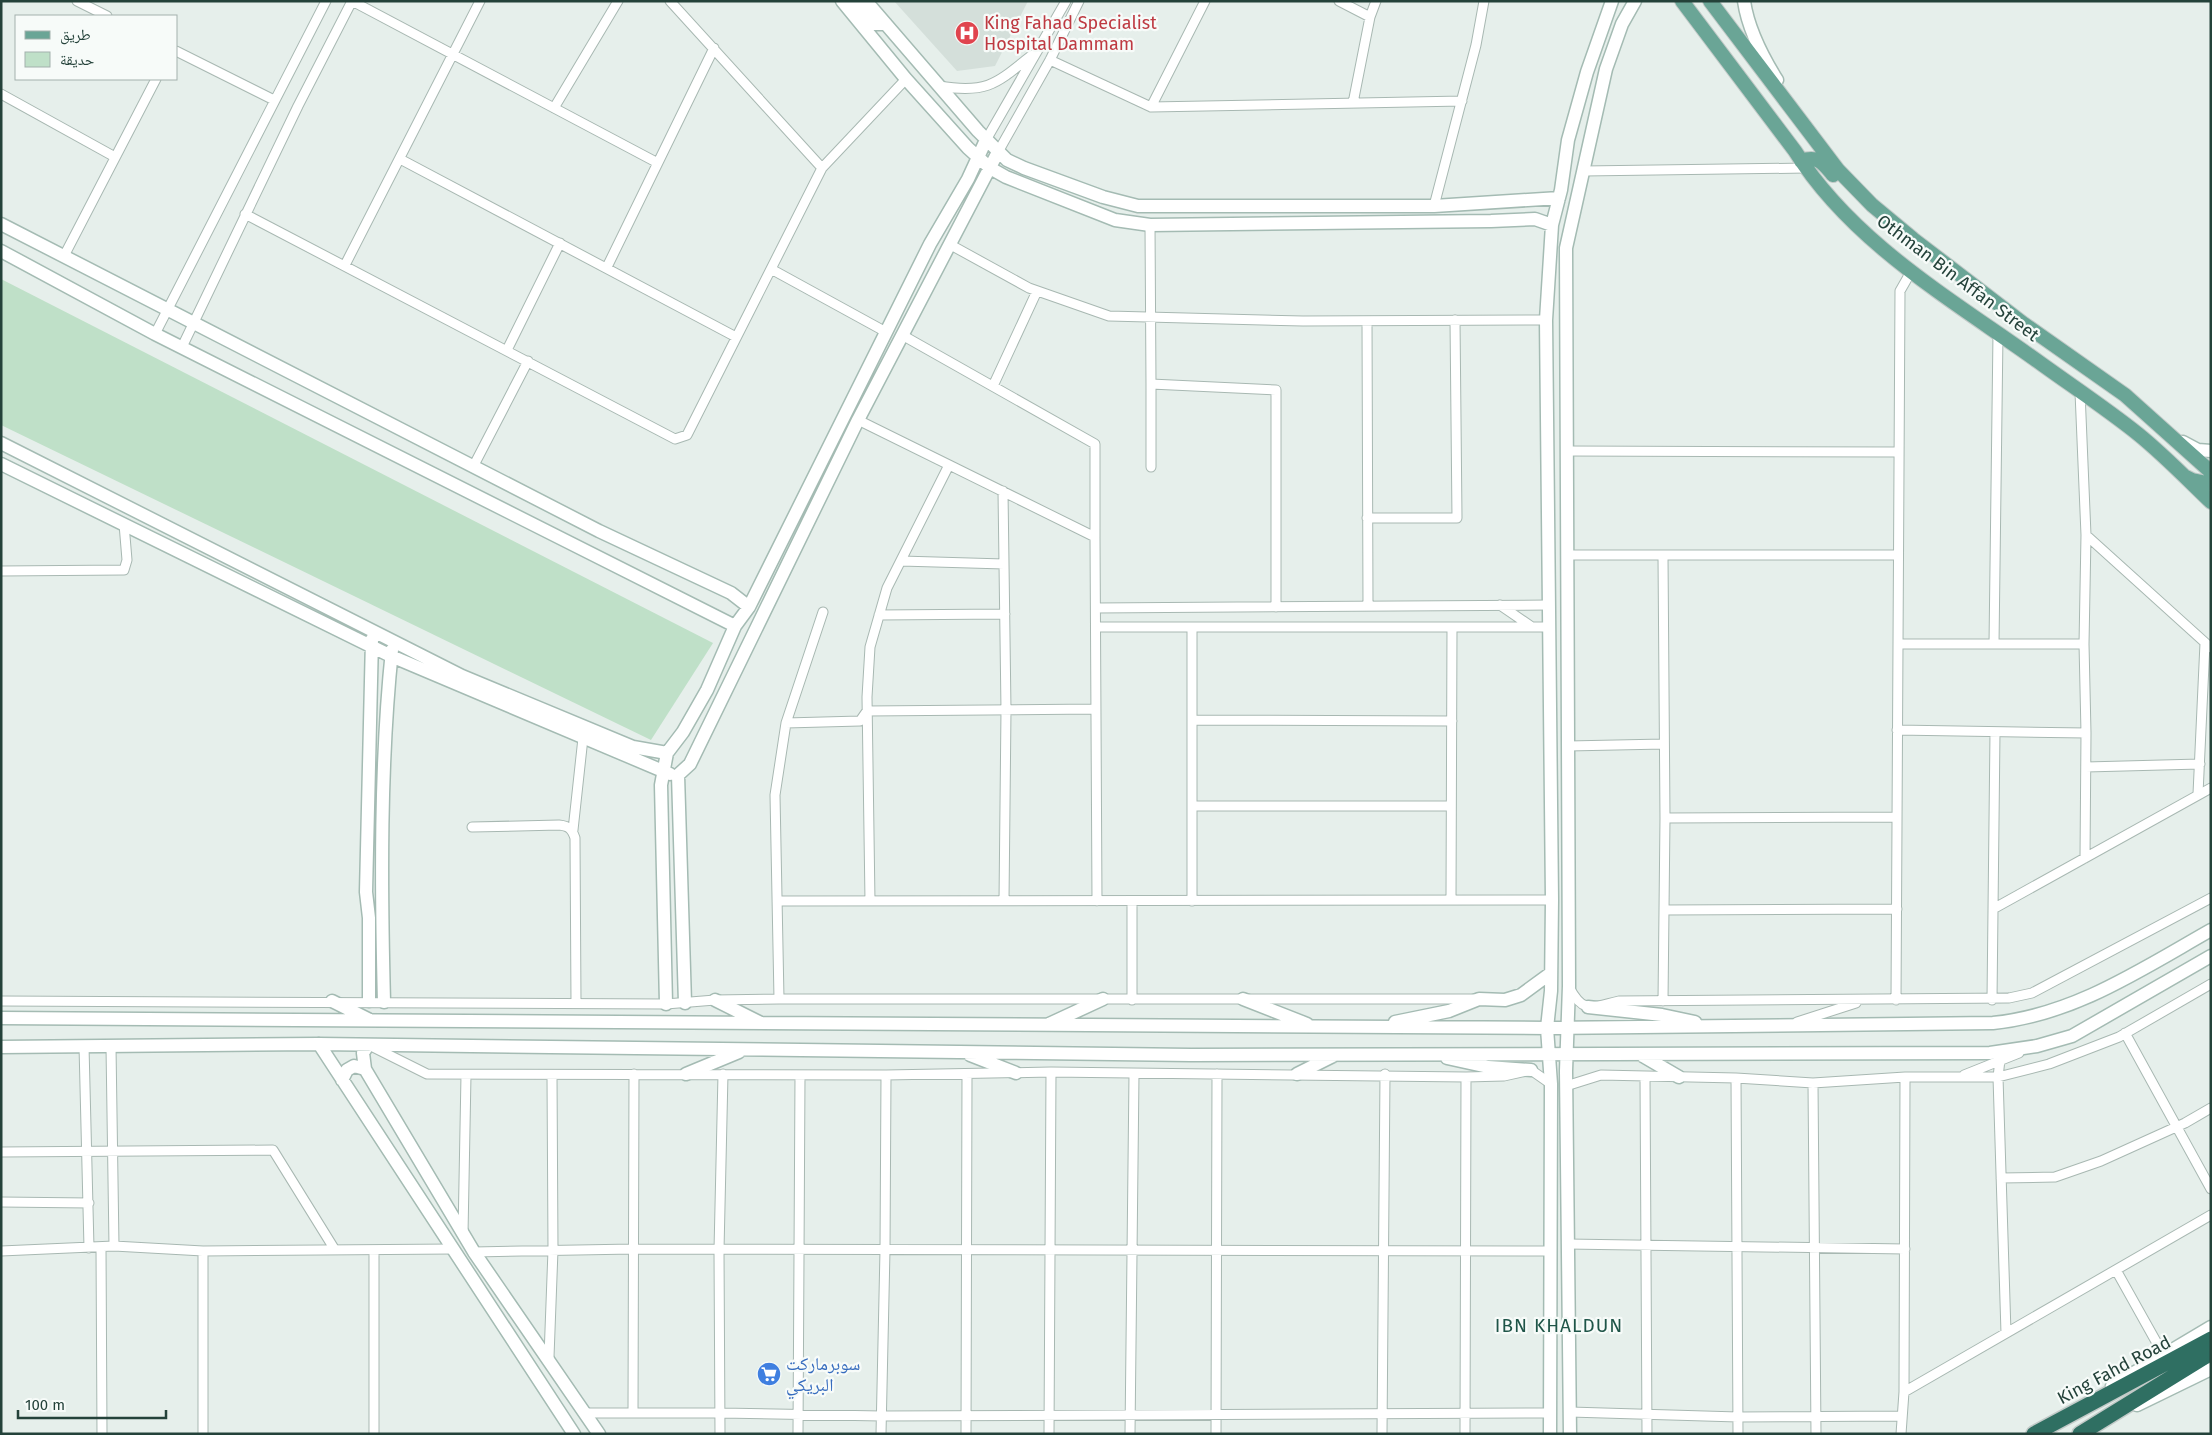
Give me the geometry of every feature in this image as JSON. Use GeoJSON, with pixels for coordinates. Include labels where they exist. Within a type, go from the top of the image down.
{"type":"FeatureCollection","features":[{"type":"Feature","properties":{"kind":"highway","name":"King Fahd Road"},"geometry":{"type":"LineString","coordinates":[[2034,1434],[2211,1340]]}},
{"type":"Feature","properties":{"kind":"highway","name":"King Fahd Road"},"geometry":{"type":"LineString","coordinates":[[2080,1434],[2211,1353]]}},
{"type":"Feature","properties":{"kind":"main road","name":"Othman Bin Affan Street"},"geometry":{"type":"LineString","coordinates":[[1682,1],[1804,164],[1812,178],[1846,214],[1912,270],[2138,434],[2211,502]]}},
{"type":"Feature","properties":{"kind":"main road","name":"Othman Bin Affan Street"},"geometry":{"type":"LineString","coordinates":[[1710,1],[1838,170],[1872,205],[2024,324],[2124,395],[2211,472]]}},
{"type":"Feature","properties":{"kind":"main road"},"geometry":{"type":"LineString","coordinates":[[1804,164],[1811,157],[1818,159],[1864,209],[1898,226]]}},
{"type":"Feature","properties":{"kind":"main road"},"geometry":{"type":"LineString","coordinates":[[2179,472],[2192,480],[2211,484]]}},
{"type":"Feature","properties":{"kind":"street"},"geometry":{"type":"LineString","coordinates":[[77,1],[87,4],[105,15]]}},
{"type":"Feature","properties":{"kind":"street"},"geometry":{"type":"LineString","coordinates":[[155,334],[326,1]]}},
{"type":"Feature","properties":{"kind":"street"},"geometry":{"type":"LineString","coordinates":[[182,348],[192,322],[352,1],[656,162]]}},
{"type":"Feature","properties":{"kind":"street"},"geometry":{"type":"LineString","coordinates":[[345,264],[454,55],[480,1]]}},
{"type":"Feature","properties":{"kind":"street"},"geometry":{"type":"LineString","coordinates":[[554,108],[618,1]]}},
{"type":"Feature","properties":{"kind":"street"},"geometry":{"type":"LineString","coordinates":[[670,1],[822,168]]}},
{"type":"Feature","properties":{"kind":"street"},"geometry":{"type":"LineString","coordinates":[[842,1],[906,79],[977,158],[1006,177],[1115,220],[1150,225],[1535,219],[1552,224]]}},
{"type":"Feature","properties":{"kind":"street"},"geometry":{"type":"LineString","coordinates":[[846,1],[856,6],[875,24],[880,26],[886,24]]}},
{"type":"Feature","properties":{"kind":"street"},"geometry":{"type":"LineString","coordinates":[[866,1],[998,152],[1024,168],[1104,198],[1138,206],[1434,206],[1559,198]]}},
{"type":"Feature","properties":{"kind":"street"},"geometry":{"type":"LineString","coordinates":[[666,1004],[662,772],[667,753],[683,732],[707,690],[735,626],[749,607],[930,244],[986,140],[1066,1]]}},
{"type":"Feature","properties":{"kind":"street"},"geometry":{"type":"LineString","coordinates":[[685,1003],[678,775],[690,764],[858,420],[998,152],[1050,60],[1079,1]]}},
{"type":"Feature","properties":{"kind":"street"},"geometry":{"type":"LineString","coordinates":[[1151,106],[1205,1]]}},
{"type":"Feature","properties":{"kind":"street"},"geometry":{"type":"LineString","coordinates":[[1339,1],[1370,17]]}},
{"type":"Feature","properties":{"kind":"street"},"geometry":{"type":"LineString","coordinates":[[1353,103],[1370,17],[1376,1]]}},
{"type":"Feature","properties":{"kind":"street"},"geometry":{"type":"LineString","coordinates":[[1434,206],[1476,44],[1484,1]]}},
{"type":"Feature","properties":{"kind":"street"},"geometry":{"type":"LineString","coordinates":[[1550,1434],[1550,1084],[1547,1028],[1551,973],[1552,900],[1546,320],[1552,224],[1559,198],[1568,140],[1587,72],[1612,1]]}},
{"type":"Feature","properties":{"kind":"street"},"geometry":{"type":"LineString","coordinates":[[1570,1434],[1566,1086],[1568,986],[1568,555],[1566,248],[1606,69],[1622,24],[1635,1]]}},
{"type":"Feature","properties":{"kind":"street"},"geometry":{"type":"LineString","coordinates":[[1744,1],[1746,15],[1764,59],[1800,119]]}},
{"type":"Feature","properties":{"kind":"street"},"geometry":{"type":"LineString","coordinates":[[606,267],[656,162],[714,48]]}},
{"type":"Feature","properties":{"kind":"street"},"geometry":{"type":"LineString","coordinates":[[178,52],[274,100]]}},
{"type":"Feature","properties":{"kind":"street"},"geometry":{"type":"LineString","coordinates":[[939,86],[968,89],[998,82],[1036,52]]}},
{"type":"Feature","properties":{"kind":"street"},"geometry":{"type":"LineString","coordinates":[[1050,60],[1151,106],[1462,101]]}},
{"type":"Feature","properties":{"kind":"street"},"geometry":{"type":"LineString","coordinates":[[245,214],[345,264],[675,439],[687,435],[822,168],[906,79]]}},
{"type":"Feature","properties":{"kind":"street"},"geometry":{"type":"LineString","coordinates":[[64,256],[155,80]]}},
{"type":"Feature","properties":{"kind":"street"},"geometry":{"type":"LineString","coordinates":[[1,94],[116,157]]}},
{"type":"Feature","properties":{"kind":"street"},"geometry":{"type":"LineString","coordinates":[[400,159],[736,337]]}},
{"type":"Feature","properties":{"kind":"street"},"geometry":{"type":"LineString","coordinates":[[1584,171],[1804,164]]}},
{"type":"Feature","properties":{"kind":"street"},"geometry":{"type":"LineString","coordinates":[[1,224],[599,531],[731,593],[749,607]]}},
{"type":"Feature","properties":{"kind":"street"},"geometry":{"type":"LineString","coordinates":[[1150,225],[1150,467]]}},
{"type":"Feature","properties":{"kind":"street"},"geometry":{"type":"LineString","coordinates":[[507,350],[560,243]]}},
{"type":"Feature","properties":{"kind":"street"},"geometry":{"type":"LineString","coordinates":[[949,244],[1037,291],[1109,316],[1367,321],[1546,320]]}},
{"type":"Feature","properties":{"kind":"street"},"geometry":{"type":"LineString","coordinates":[[1,251],[182,348],[735,626]]}},
{"type":"Feature","properties":{"kind":"street"},"geometry":{"type":"LineString","coordinates":[[771,269],[886,332]]}},
{"type":"Feature","properties":{"kind":"street"},"geometry":{"type":"LineString","coordinates":[[1896,1000],[1900,291],[1912,270]]}},
{"type":"Feature","properties":{"kind":"street"},"geometry":{"type":"LineString","coordinates":[[993,386],[1037,291]]}},
{"type":"Feature","properties":{"kind":"street"},"geometry":{"type":"LineString","coordinates":[[1367,518],[1456,518],[1455,320]]}},
{"type":"Feature","properties":{"kind":"street"},"geometry":{"type":"LineString","coordinates":[[1367,321],[1368,606]]}},
{"type":"Feature","properties":{"kind":"street"},"geometry":{"type":"LineString","coordinates":[[1994,644],[1998,333]]}},
{"type":"Feature","properties":{"kind":"street"},"geometry":{"type":"LineString","coordinates":[[902,335],[1095,444],[1097,901]]}},
{"type":"Feature","properties":{"kind":"street"},"geometry":{"type":"LineString","coordinates":[[473,467],[528,361]]}},
{"type":"Feature","properties":{"kind":"street"},"geometry":{"type":"LineString","coordinates":[[1151,384],[1276,390],[1276,607]]}},
{"type":"Feature","properties":{"kind":"street"},"geometry":{"type":"LineString","coordinates":[[2080,392],[2086,535],[2084,644],[2086,732],[2085,858]]}},
{"type":"Feature","properties":{"kind":"street"},"geometry":{"type":"LineString","coordinates":[[858,420],[1095,537]]}},
{"type":"Feature","properties":{"kind":"street"},"geometry":{"type":"LineString","coordinates":[[2171,435],[2198,450],[2211,452]]}},
{"type":"Feature","properties":{"kind":"street"},"geometry":{"type":"LineString","coordinates":[[1,443],[462,676],[633,747],[667,753]]}},
{"type":"Feature","properties":{"kind":"street"},"geometry":{"type":"LineString","coordinates":[[1567,451],[1898,452]]}},
{"type":"Feature","properties":{"kind":"street"},"geometry":{"type":"LineString","coordinates":[[1,464],[391,656],[662,772],[678,775]]}},
{"type":"Feature","properties":{"kind":"street"},"geometry":{"type":"LineString","coordinates":[[870,901],[867,711],[870,647],[887,588],[949,464]]}},
{"type":"Feature","properties":{"kind":"street"},"geometry":{"type":"LineString","coordinates":[[1002,491],[1006,710],[1004,901]]}},
{"type":"Feature","properties":{"kind":"street"},"geometry":{"type":"LineString","coordinates":[[1,571],[124,570],[127,560],[124,524]]}},
{"type":"Feature","properties":{"kind":"street"},"geometry":{"type":"LineString","coordinates":[[2086,535],[2208,645],[2198,794]]}},
{"type":"Feature","properties":{"kind":"street"},"geometry":{"type":"LineString","coordinates":[[1568,555],[1898,555]]}},
{"type":"Feature","properties":{"kind":"street"},"geometry":{"type":"LineString","coordinates":[[1662,556],[1665,818],[1662,1001]]}},
{"type":"Feature","properties":{"kind":"street"},"geometry":{"type":"LineString","coordinates":[[901,561],[1004,564]]}},
{"type":"Feature","properties":{"kind":"street"},"geometry":{"type":"LineString","coordinates":[[1500,605],[1532,628]]}},
{"type":"Feature","properties":{"kind":"street"},"geometry":{"type":"LineString","coordinates":[[1096,608],[1549,605]]}},
{"type":"Feature","properties":{"kind":"street"},"geometry":{"type":"LineString","coordinates":[[779,999],[775,796],[786,723],[823,612]]}},
{"type":"Feature","properties":{"kind":"street"},"geometry":{"type":"LineString","coordinates":[[879,615],[1005,614]]}},
{"type":"Feature","properties":{"kind":"street"},"geometry":{"type":"LineString","coordinates":[[1096,627],[1549,628]]}},
{"type":"Feature","properties":{"kind":"street"},"geometry":{"type":"LineString","coordinates":[[1192,627],[1192,901]]}},
{"type":"Feature","properties":{"kind":"street"},"geometry":{"type":"LineString","coordinates":[[1451,900],[1452,628]]}},
{"type":"Feature","properties":{"kind":"street"},"geometry":{"type":"LineString","coordinates":[[369,1001],[369,918],[366,892],[371,747],[372,632]]}},
{"type":"Feature","properties":{"kind":"street"},"geometry":{"type":"LineString","coordinates":[[384,1002],[381,908],[388,694],[393,642]]}},
{"type":"Feature","properties":{"kind":"street"},"geometry":{"type":"LineString","coordinates":[[1898,644],[2084,644]]}},
{"type":"Feature","properties":{"kind":"street"},"geometry":{"type":"LineString","coordinates":[[867,711],[1096,709]]}},
{"type":"Feature","properties":{"kind":"street"},"geometry":{"type":"LineString","coordinates":[[786,723],[860,721],[867,711]]}},
{"type":"Feature","properties":{"kind":"street"},"geometry":{"type":"LineString","coordinates":[[1192,720],[1452,721]]}},
{"type":"Feature","properties":{"kind":"street"},"geometry":{"type":"LineString","coordinates":[[1897,730],[2086,732]]}},
{"type":"Feature","properties":{"kind":"street"},"geometry":{"type":"LineString","coordinates":[[1992,1000],[1995,732]]}},
{"type":"Feature","properties":{"kind":"street"},"geometry":{"type":"LineString","coordinates":[[576,1003],[575,838],[573,830],[583,738]]}},
{"type":"Feature","properties":{"kind":"street"},"geometry":{"type":"LineString","coordinates":[[1568,746],[1664,744]]}},
{"type":"Feature","properties":{"kind":"street"},"geometry":{"type":"LineString","coordinates":[[2086,767],[2200,764]]}},
{"type":"Feature","properties":{"kind":"street"},"geometry":{"type":"LineString","coordinates":[[1993,909],[2211,788]]}},
{"type":"Feature","properties":{"kind":"street"},"geometry":{"type":"LineString","coordinates":[[1192,806],[1452,806]]}},
{"type":"Feature","properties":{"kind":"street"},"geometry":{"type":"LineString","coordinates":[[1665,818],[1897,817]]}},
{"type":"Feature","properties":{"kind":"street"},"geometry":{"type":"LineString","coordinates":[[472,827],[559,825],[573,830]]}},
{"type":"Feature","properties":{"kind":"street"},"geometry":{"type":"LineString","coordinates":[[1588,1007],[1619,1001],[1992,1000],[2032,993],[2211,898]]}},
{"type":"Feature","properties":{"kind":"street"},"geometry":{"type":"LineString","coordinates":[[776,901],[1552,900]]}},
{"type":"Feature","properties":{"kind":"street"},"geometry":{"type":"LineString","coordinates":[[1132,901],[1132,1000]]}},
{"type":"Feature","properties":{"kind":"street"},"geometry":{"type":"LineString","coordinates":[[1664,910],[1897,909]]}},
{"type":"Feature","properties":{"kind":"street"},"geometry":{"type":"LineString","coordinates":[[1,1018],[1547,1028],[1893,1026],[2017,1020],[2077,1002],[2113,985],[2211,930]]}},
{"type":"Feature","properties":{"kind":"street"},"geometry":{"type":"LineString","coordinates":[[1956,1078],[2036,1046],[2072,1036],[2209,958]]}},
{"type":"Feature","properties":{"kind":"street"},"geometry":{"type":"LineString","coordinates":[[1,1001],[369,1001],[666,1004],[715,1000],[779,999],[1505,1000],[1521,995],[1551,973]]}},
{"type":"Feature","properties":{"kind":"street"},"geometry":{"type":"LineString","coordinates":[[1566,1086],[1601,1075],[1736,1078],[1813,1084],[1905,1077],[1998,1077],[2049,1064],[2125,1033],[2211,984]]}},
{"type":"Feature","properties":{"kind":"street"},"geometry":{"type":"LineString","coordinates":[[1568,986],[1578,1002],[1588,1007],[1662,1015],[1722,1027]]}},
{"type":"Feature","properties":{"kind":"street"},"geometry":{"type":"LineString","coordinates":[[1046,1025],[1103,998]]}},
{"type":"Feature","properties":{"kind":"street"},"geometry":{"type":"LineString","coordinates":[[1243,999],[1314,1027]]}},
{"type":"Feature","properties":{"kind":"street"},"geometry":{"type":"LineString","coordinates":[[1368,1027],[1449,1011],[1479,999]]}},
{"type":"Feature","properties":{"kind":"street"},"geometry":{"type":"LineString","coordinates":[[715,1000],[762,1023]]}},
{"type":"Feature","properties":{"kind":"street"},"geometry":{"type":"LineString","coordinates":[[1785,1026],[1866,1000]]}},
{"type":"Feature","properties":{"kind":"street"},"geometry":{"type":"LineString","coordinates":[[332,1001],[372,1021]]}},
{"type":"Feature","properties":{"kind":"street"},"geometry":{"type":"LineString","coordinates":[[2125,1033],[2211,1189]]}},
{"type":"Feature","properties":{"kind":"street"},"geometry":{"type":"LineString","coordinates":[[1,1047],[319,1044],[963,1052],[1640,1055],[1990,1053],[2036,1046]]}},
{"type":"Feature","properties":{"kind":"street"},"geometry":{"type":"LineString","coordinates":[[319,1044],[454,1249],[569,1431]]}},
{"type":"Feature","properties":{"kind":"street"},"geometry":{"type":"LineString","coordinates":[[368,1045],[362,1054],[365,1069],[474,1252],[548,1357],[599,1434]]}},
{"type":"Feature","properties":{"kind":"street"},"geometry":{"type":"LineString","coordinates":[[368,1045],[427,1074],[466,1075],[723,1074],[800,1076],[1051,1072],[1134,1074],[1385,1074],[1466,1077],[1504,1076],[1532,1070]]}},
{"type":"Feature","properties":{"kind":"street"},"geometry":{"type":"LineString","coordinates":[[84,1046],[89,1248]]}},
{"type":"Feature","properties":{"kind":"street"},"geometry":{"type":"LineString","coordinates":[[111,1047],[114,1246]]}},
{"type":"Feature","properties":{"kind":"street"},"geometry":{"type":"LineString","coordinates":[[686,1074],[745,1050]]}},
{"type":"Feature","properties":{"kind":"street"},"geometry":{"type":"LineString","coordinates":[[963,1052],[1016,1073]]}},
{"type":"Feature","properties":{"kind":"street"},"geometry":{"type":"LineString","coordinates":[[1420,1053],[1488,1067],[1532,1070],[1550,1084]]}},
{"type":"Feature","properties":{"kind":"street"},"geometry":{"type":"LineString","coordinates":[[1297,1074],[1339,1054]]}},
{"type":"Feature","properties":{"kind":"street"},"geometry":{"type":"LineString","coordinates":[[1640,1055],[1679,1077]]}},
{"type":"Feature","properties":{"kind":"street"},"geometry":{"type":"LineString","coordinates":[[2000,1060],[1998,1077],[2006,1333]]}},
{"type":"Feature","properties":{"kind":"street"},"geometry":{"type":"LineString","coordinates":[[342,1080],[347,1070],[354,1066],[365,1069]]}},
{"type":"Feature","properties":{"kind":"street"},"geometry":{"type":"LineString","coordinates":[[1048,1434],[1051,1072]]}},
{"type":"Feature","properties":{"kind":"street"},"geometry":{"type":"LineString","coordinates":[[633,1413],[634,1074]]}},
{"type":"Feature","properties":{"kind":"street"},"geometry":{"type":"LineString","coordinates":[[720,1434],[719,1250],[723,1074]]}},
{"type":"Feature","properties":{"kind":"street"},"geometry":{"type":"LineString","coordinates":[[966,1434],[965,1251],[967,1074]]}},
{"type":"Feature","properties":{"kind":"street"},"geometry":{"type":"LineString","coordinates":[[1130,1434],[1134,1074]]}},
{"type":"Feature","properties":{"kind":"street"},"geometry":{"type":"LineString","coordinates":[[1216,1434],[1217,1074]]}},
{"type":"Feature","properties":{"kind":"street"},"geometry":{"type":"LineString","coordinates":[[1382,1434],[1382,1251],[1385,1074]]}},
{"type":"Feature","properties":{"kind":"street"},"geometry":{"type":"LineString","coordinates":[[464,1235],[466,1075]]}},
{"type":"Feature","properties":{"kind":"street"},"geometry":{"type":"LineString","coordinates":[[548,1357],[553,1250],[552,1075]]}},
{"type":"Feature","properties":{"kind":"street"},"geometry":{"type":"LineString","coordinates":[[881,1434],[886,1250],[886,1075]]}},
{"type":"Feature","properties":{"kind":"street"},"geometry":{"type":"LineString","coordinates":[[798,1434],[800,1076]]}},
{"type":"Feature","properties":{"kind":"street"},"geometry":{"type":"LineString","coordinates":[[1465,1434],[1466,1077]]}},
{"type":"Feature","properties":{"kind":"street"},"geometry":{"type":"LineString","coordinates":[[1645,1077],[1647,1434]]}},
{"type":"Feature","properties":{"kind":"street"},"geometry":{"type":"LineString","coordinates":[[1901,1434],[1904,1392],[1905,1077]]}},
{"type":"Feature","properties":{"kind":"street"},"geometry":{"type":"LineString","coordinates":[[1736,1078],[1738,1434]]}},
{"type":"Feature","properties":{"kind":"street"},"geometry":{"type":"LineString","coordinates":[[1813,1084],[1816,1248],[1816,1434]]}},
{"type":"Feature","properties":{"kind":"street"},"geometry":{"type":"LineString","coordinates":[[2001,1178],[2056,1177],[2101,1161],[2176,1127],[2211,1108]]}},
{"type":"Feature","properties":{"kind":"street"},"geometry":{"type":"LineString","coordinates":[[1,1152],[273,1150],[335,1250]]}},
{"type":"Feature","properties":{"kind":"street"},"geometry":{"type":"LineString","coordinates":[[1,1202],[89,1203]]}},
{"type":"Feature","properties":{"kind":"street"},"geometry":{"type":"LineString","coordinates":[[1904,1392],[2211,1215]]}},
{"type":"Feature","properties":{"kind":"street"},"geometry":{"type":"LineString","coordinates":[[1567,1244],[1645,1247],[1905,1249]]}},
{"type":"Feature","properties":{"kind":"street"},"geometry":{"type":"LineString","coordinates":[[1,1251],[114,1246],[203,1251],[454,1249]]}},
{"type":"Feature","properties":{"kind":"street"},"geometry":{"type":"LineString","coordinates":[[101,1247],[102,1434]]}},
{"type":"Feature","properties":{"kind":"street"},"geometry":{"type":"LineString","coordinates":[[474,1252],[633,1249],[1550,1252]]}},
{"type":"Feature","properties":{"kind":"street"},"geometry":{"type":"LineString","coordinates":[[374,1250],[374,1434]]}},
{"type":"Feature","properties":{"kind":"street"},"geometry":{"type":"LineString","coordinates":[[203,1251],[203,1434]]}},
{"type":"Feature","properties":{"kind":"street"},"geometry":{"type":"LineString","coordinates":[[2116,1270],[2163,1354]]}},
{"type":"Feature","properties":{"kind":"street"},"geometry":{"type":"LineString","coordinates":[[2073,1412],[2134,1371],[2211,1328]]}},
{"type":"Feature","properties":{"kind":"street"},"geometry":{"type":"LineString","coordinates":[[2103,1421],[2211,1369]]}},
{"type":"Feature","properties":{"kind":"street"},"geometry":{"type":"LineString","coordinates":[[1570,1412],[1647,1415],[1901,1416]]}},
{"type":"Feature","properties":{"kind":"street"},"geometry":{"type":"LineString","coordinates":[[586,1413],[1130,1416],[1551,1413]]}},
{"type":"Feature","properties":{"kind":"shaded area","name":"King Fahad Specialist Hospital Dammam"},"geometry":{"type":"Polygon","coordinates":[[[894,1],[1028,1],[995,66],[957,71],[894,1]]]}},
{"type":"Feature","properties":{"kind":"green space"},"geometry":{"type":"Polygon","coordinates":[[[1,279],[713,643],[651,740],[1,425],[1,279]]]}},
{"type":"Feature","properties":{"kind":"place","name":"King Fahad Specialist Hospital Dammam"},"geometry":{"type":"Point","coordinates":[967,33]}},
{"type":"Feature","properties":{"kind":"place","name":"سوبرماركت البريكي"},"geometry":{"type":"Point","coordinates":[769,1374]}},
{"type":"Feature","properties":{"kind":"district","name":"IBN KHALDUN"},"geometry":{"type":"Point","coordinates":[1559,1325]}}]}
